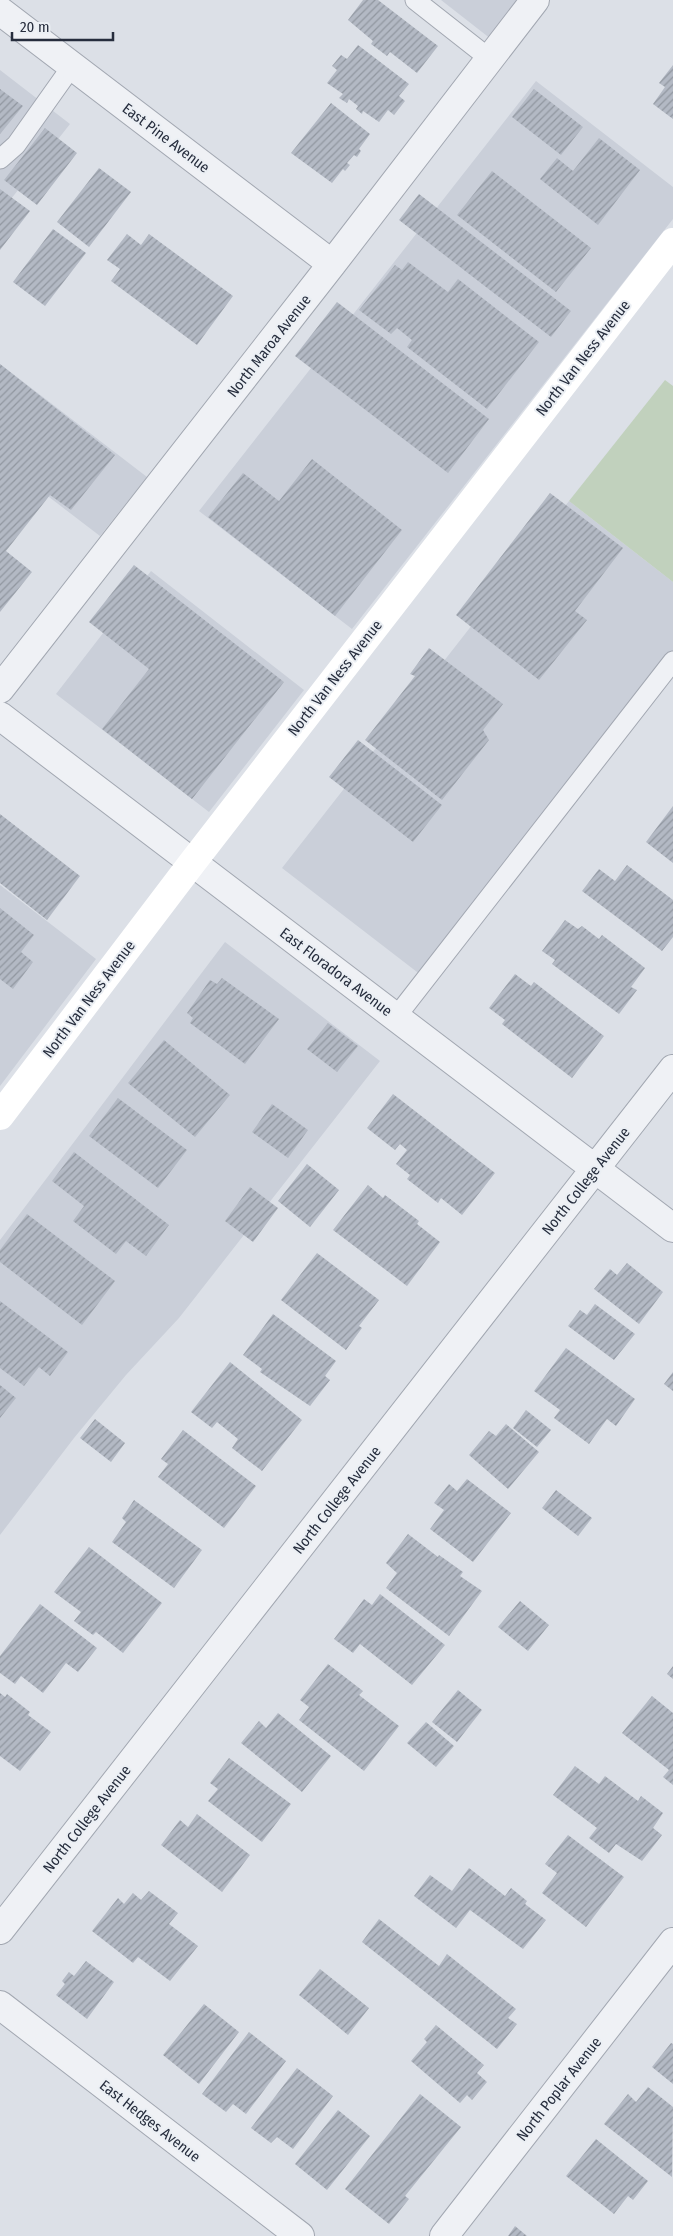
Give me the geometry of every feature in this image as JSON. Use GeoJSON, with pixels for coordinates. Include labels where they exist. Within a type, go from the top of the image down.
{"type":"FeatureCollection","features":[{"type":"Feature","properties":{"kind":"main road","name":"North Van Ness Avenue"},"geometry":{"type":"LineString","coordinates":[[0,1116],[192,863],[673,242]]}},
{"type":"Feature","properties":{"kind":"street","name":"North Maroa Avenue"},"geometry":{"type":"LineString","coordinates":[[0,689],[332,264],[535,0]]}},
{"type":"Feature","properties":{"kind":"street","name":"East Pine Avenue"},"geometry":{"type":"LineString","coordinates":[[0,10],[332,264]]}},
{"type":"Feature","properties":{"kind":"street","name":"East Floradora Avenue"},"geometry":{"type":"LineString","coordinates":[[0,716],[673,1228]]}},
{"type":"Feature","properties":{"kind":"street","name":"North College Avenue"},"geometry":{"type":"LineString","coordinates":[[0,1930],[673,1069]]}},
{"type":"Feature","properties":{"kind":"street","name":"North Poplar Avenue"},"geometry":{"type":"LineString","coordinates":[[444,2236],[673,1942]]}},
{"type":"Feature","properties":{"kind":"street","name":"East Hedges Avenue"},"geometry":{"type":"LineString","coordinates":[[0,2005],[300,2236]]}},
{"type":"Feature","properties":{"kind":"lane"},"geometry":{"type":"LineString","coordinates":[[415,0],[490,59]]}},
{"type":"Feature","properties":{"kind":"lane"},"geometry":{"type":"LineString","coordinates":[[0,159],[16,145],[72,66]]}},
{"type":"Feature","properties":{"kind":"lane"},"geometry":{"type":"LineString","coordinates":[[396,1017],[673,661]]}},
{"type":"Feature","properties":{"kind":"shaded area"},"geometry":{"type":"Polygon","coordinates":[[[441,0],[522,0],[491,39],[441,0]]]}},
{"type":"Feature","properties":{"kind":"shaded area"},"geometry":{"type":"Polygon","coordinates":[[[0,70],[70,124],[0,213],[0,70]]]}},
{"type":"Feature","properties":{"kind":"shaded area"},"geometry":{"type":"Polygon","coordinates":[[[536,81],[673,187],[673,219],[352,629],[199,511],[536,81]]]}},
{"type":"Feature","properties":{"kind":"shaded area"},"geometry":{"type":"Polygon","coordinates":[[[0,364],[147,477],[100,536],[32,484],[0,525],[0,364]]]}},
{"type":"Feature","properties":{"kind":"shaded area"},"geometry":{"type":"Polygon","coordinates":[[[569,501],[673,582],[673,672],[430,982],[282,868],[569,501]]]}},
{"type":"Feature","properties":{"kind":"shaded area"},"geometry":{"type":"Polygon","coordinates":[[[151,571],[304,690],[209,812],[56,694],[151,571]]]}},
{"type":"Feature","properties":{"kind":"shaded area"},"geometry":{"type":"Polygon","coordinates":[[[0,885],[96,959],[0,1086],[0,885]]]}},
{"type":"Feature","properties":{"kind":"shaded area"},"geometry":{"type":"Polygon","coordinates":[[[225,942],[380,1061],[179,1318],[126,1375],[74,1438],[0,1535],[0,1240],[225,942]]]}},
{"type":"Feature","properties":{"kind":"green space"},"geometry":{"type":"Polygon","coordinates":[[[665,380],[673,386],[673,582],[569,501],[665,380]]]}},
{"type":"Feature","properties":{"kind":"building"},"geometry":{"type":"Polygon","coordinates":[[[363,0],[378,0],[438,46],[417,73],[390,52],[387,56],[371,44],[373,41],[348,20],[363,0]]]}},
{"type":"Feature","properties":{"kind":"building"},"geometry":{"type":"Polygon","coordinates":[[[358,45],[409,84],[399,96],[405,101],[394,115],[388,110],[379,122],[363,111],[362,114],[356,109],[358,106],[349,99],[347,103],[339,98],[343,94],[327,83],[337,70],[332,66],[341,55],[347,59],[358,45]]]}},
{"type":"Feature","properties":{"kind":"building"},"geometry":{"type":"Polygon","coordinates":[[[673,65],[673,119],[653,104],[665,87],[659,83],[673,65]]]}},
{"type":"Feature","properties":{"kind":"building"},"geometry":{"type":"Polygon","coordinates":[[[0,89],[23,106],[0,134],[0,89]]]}},
{"type":"Feature","properties":{"kind":"building"},"geometry":{"type":"Polygon","coordinates":[[[534,89],[583,127],[561,155],[512,117],[534,89]]]}},
{"type":"Feature","properties":{"kind":"building"},"geometry":{"type":"Polygon","coordinates":[[[331,103],[370,134],[359,149],[361,151],[357,157],[354,155],[347,163],[350,165],[345,171],[343,169],[332,183],[291,153],[331,103]]]}},
{"type":"Feature","properties":{"kind":"building"},"geometry":{"type":"Polygon","coordinates":[[[45,128],[77,153],[37,205],[4,180],[45,128]]]}},
{"type":"Feature","properties":{"kind":"building"},"geometry":{"type":"Polygon","coordinates":[[[599,138],[640,170],[598,225],[540,179],[557,158],[573,171],[599,138]]]}},
{"type":"Feature","properties":{"kind":"building"},"geometry":{"type":"Polygon","coordinates":[[[99,168],[131,192],[89,247],[57,222],[99,168]]]}},
{"type":"Feature","properties":{"kind":"building"},"geometry":{"type":"Polygon","coordinates":[[[492,171],[591,248],[556,292],[457,215],[492,171]]]}},
{"type":"Feature","properties":{"kind":"building"},"geometry":{"type":"Polygon","coordinates":[[[0,189],[30,211],[0,250],[0,189]]]}},
{"type":"Feature","properties":{"kind":"building"},"geometry":{"type":"Polygon","coordinates":[[[419,194],[571,311],[551,337],[399,220],[419,194]]]}},
{"type":"Feature","properties":{"kind":"building"},"geometry":{"type":"Polygon","coordinates":[[[53,229],[86,253],[45,306],[13,282],[53,229]]]}},
{"type":"Feature","properties":{"kind":"building"},"geometry":{"type":"Polygon","coordinates":[[[127,234],[141,245],[149,234],[233,296],[197,345],[111,281],[120,269],[107,260],[127,234]]]}},
{"type":"Feature","properties":{"kind":"building"},"geometry":{"type":"Polygon","coordinates":[[[408,262],[448,292],[458,279],[539,342],[487,409],[407,347],[412,340],[397,328],[391,334],[359,310],[395,265],[402,270],[408,262]]]}},
{"type":"Feature","properties":{"kind":"building"},"geometry":{"type":"Polygon","coordinates":[[[337,302],[489,419],[448,473],[295,356],[337,302]]]}},
{"type":"Feature","properties":{"kind":"building"},"geometry":{"type":"Polygon","coordinates":[[[0,364],[115,455],[71,510],[50,495],[6,551],[32,572],[0,612],[0,364]]]}},
{"type":"Feature","properties":{"kind":"building"},"geometry":{"type":"Polygon","coordinates":[[[312,459],[402,530],[335,616],[208,517],[243,473],[279,501],[312,459]]]}},
{"type":"Feature","properties":{"kind":"building"},"geometry":{"type":"Polygon","coordinates":[[[550,493],[623,548],[575,611],[587,620],[539,680],[456,615],[550,493]]]}},
{"type":"Feature","properties":{"kind":"building"},"geometry":{"type":"Polygon","coordinates":[[[134,565],[284,682],[192,799],[102,729],[149,669],[89,622],[134,565]]]}},
{"type":"Feature","properties":{"kind":"building"},"geometry":{"type":"Polygon","coordinates":[[[429,648],[503,704],[483,730],[489,740],[442,800],[365,740],[415,676],[410,674],[429,648]]]}},
{"type":"Feature","properties":{"kind":"building"},"geometry":{"type":"Polygon","coordinates":[[[358,740],[442,805],[413,842],[329,777],[358,740]]]}},
{"type":"Feature","properties":{"kind":"building"},"geometry":{"type":"Polygon","coordinates":[[[673,806],[673,863],[646,842],[673,806]]]}},
{"type":"Feature","properties":{"kind":"building"},"geometry":{"type":"Polygon","coordinates":[[[0,814],[80,876],[47,920],[0,883],[0,814]]]}},
{"type":"Feature","properties":{"kind":"building"},"geometry":{"type":"Polygon","coordinates":[[[627,865],[673,900],[673,937],[662,951],[582,891],[599,869],[615,881],[627,865]]]}},
{"type":"Feature","properties":{"kind":"building"},"geometry":{"type":"Polygon","coordinates":[[[0,908],[34,935],[21,952],[33,962],[13,989],[0,979],[0,908]]]}},
{"type":"Feature","properties":{"kind":"building"},"geometry":{"type":"Polygon","coordinates":[[[565,920],[578,929],[582,926],[599,939],[602,935],[645,968],[631,987],[637,990],[619,1014],[552,964],[555,960],[542,951],[565,920]]]}},
{"type":"Feature","properties":{"kind":"building"},"geometry":{"type":"Polygon","coordinates":[[[515,974],[531,986],[534,982],[604,1036],[572,1078],[502,1024],[505,1020],[489,1008],[515,974]]]}},
{"type":"Feature","properties":{"kind":"building"},"geometry":{"type":"Polygon","coordinates":[[[222,978],[279,1019],[245,1064],[190,1023],[193,1018],[187,1013],[210,980],[217,984],[222,978]]]}},
{"type":"Feature","properties":{"kind":"building"},"geometry":{"type":"Polygon","coordinates":[[[328,1023],[358,1046],[337,1072],[307,1049],[328,1023]]]}},
{"type":"Feature","properties":{"kind":"building"},"geometry":{"type":"Polygon","coordinates":[[[164,1040],[230,1095],[195,1137],[128,1083],[164,1040]]]}},
{"type":"Feature","properties":{"kind":"building"},"geometry":{"type":"Polygon","coordinates":[[[393,1094],[495,1173],[462,1215],[441,1198],[438,1203],[407,1179],[410,1175],[396,1164],[407,1150],[400,1144],[395,1150],[367,1128],[393,1094]]]}},
{"type":"Feature","properties":{"kind":"building"},"geometry":{"type":"Polygon","coordinates":[[[118,1098],[187,1150],[158,1188],[89,1136],[118,1098]]]}},
{"type":"Feature","properties":{"kind":"building"},"geometry":{"type":"Polygon","coordinates":[[[272,1104],[308,1130],[288,1158],[252,1132],[272,1104]]]}},
{"type":"Feature","properties":{"kind":"building"},"geometry":{"type":"Polygon","coordinates":[[[74,1152],[169,1225],[146,1256],[126,1241],[116,1254],[73,1221],[84,1206],[52,1181],[74,1152]]]}},
{"type":"Feature","properties":{"kind":"building"},"geometry":{"type":"Polygon","coordinates":[[[307,1164],[339,1190],[310,1227],[278,1201],[307,1164]]]}},
{"type":"Feature","properties":{"kind":"building"},"geometry":{"type":"Polygon","coordinates":[[[368,1185],[383,1198],[385,1195],[419,1221],[417,1224],[440,1242],[407,1286],[333,1230],[368,1185]]]}},
{"type":"Feature","properties":{"kind":"building"},"geometry":{"type":"Polygon","coordinates":[[[250,1187],[278,1208],[253,1242],[225,1221],[250,1187]]]}},
{"type":"Feature","properties":{"kind":"building"},"geometry":{"type":"Polygon","coordinates":[[[27,1214],[115,1281],[82,1325],[0,1262],[0,1250],[27,1214]]]}},
{"type":"Feature","properties":{"kind":"building"},"geometry":{"type":"Polygon","coordinates":[[[317,1253],[379,1300],[359,1326],[362,1328],[346,1350],[281,1300],[317,1253]]]}},
{"type":"Feature","properties":{"kind":"building"},"geometry":{"type":"Polygon","coordinates":[[[627,1263],[663,1292],[639,1324],[594,1289],[610,1269],[617,1275],[627,1263]]]}},
{"type":"Feature","properties":{"kind":"building"},"geometry":{"type":"Polygon","coordinates":[[[0,1301],[68,1352],[50,1376],[39,1367],[24,1386],[0,1368],[0,1301]]]}},
{"type":"Feature","properties":{"kind":"building"},"geometry":{"type":"Polygon","coordinates":[[[595,1304],[635,1334],[614,1360],[568,1326],[580,1310],[587,1315],[595,1304]]]}},
{"type":"Feature","properties":{"kind":"building"},"geometry":{"type":"Polygon","coordinates":[[[273,1314],[336,1361],[325,1376],[330,1380],[310,1406],[260,1372],[262,1369],[243,1355],[273,1314]]]}},
{"type":"Feature","properties":{"kind":"building"},"geometry":{"type":"Polygon","coordinates":[[[566,1348],[635,1399],[616,1426],[607,1419],[589,1444],[554,1418],[560,1410],[534,1391],[566,1348]]]}},
{"type":"Feature","properties":{"kind":"building"},"geometry":{"type":"Polygon","coordinates":[[[230,1362],[302,1420],[262,1471],[232,1448],[238,1439],[217,1422],[212,1428],[191,1412],[230,1362]]]}},
{"type":"Feature","properties":{"kind":"building"},"geometry":{"type":"Polygon","coordinates":[[[673,1372],[673,1391],[664,1384],[673,1372]]]}},
{"type":"Feature","properties":{"kind":"building"},"geometry":{"type":"Polygon","coordinates":[[[0,1385],[16,1398],[0,1418],[0,1385]]]}},
{"type":"Feature","properties":{"kind":"building"},"geometry":{"type":"Polygon","coordinates":[[[526,1410],[551,1430],[537,1447],[513,1428],[526,1410]]]}},
{"type":"Feature","properties":{"kind":"building"},"geometry":{"type":"Polygon","coordinates":[[[95,1419],[125,1443],[111,1462],[80,1438],[95,1419]]]}},
{"type":"Feature","properties":{"kind":"building"},"geometry":{"type":"Polygon","coordinates":[[[506,1424],[539,1452],[508,1489],[469,1455],[489,1431],[496,1436],[506,1424]]]}},
{"type":"Feature","properties":{"kind":"building"},"geometry":{"type":"Polygon","coordinates":[[[183,1430],[256,1486],[224,1528],[158,1477],[168,1464],[161,1459],[183,1430]]]}},
{"type":"Feature","properties":{"kind":"building"},"geometry":{"type":"Polygon","coordinates":[[[467,1479],[511,1513],[473,1562],[430,1529],[444,1510],[434,1503],[449,1484],[457,1491],[467,1479]]]}},
{"type":"Feature","properties":{"kind":"building"},"geometry":{"type":"Polygon","coordinates":[[[556,1490],[592,1518],[578,1536],[542,1508],[556,1490]]]}},
{"type":"Feature","properties":{"kind":"building"},"geometry":{"type":"Polygon","coordinates":[[[134,1500],[202,1550],[174,1588],[112,1542],[126,1522],[122,1518],[134,1500]]]}},
{"type":"Feature","properties":{"kind":"building"},"geometry":{"type":"Polygon","coordinates":[[[408,1534],[438,1557],[439,1555],[463,1572],[460,1576],[482,1591],[449,1636],[386,1588],[397,1573],[386,1563],[408,1534]]]}},
{"type":"Feature","properties":{"kind":"building"},"geometry":{"type":"Polygon","coordinates":[[[89,1547],[162,1603],[123,1653],[96,1632],[93,1635],[74,1621],[81,1612],[54,1592],[89,1547]]]}},
{"type":"Feature","properties":{"kind":"building"},"geometry":{"type":"Polygon","coordinates":[[[380,1594],[445,1645],[412,1685],[360,1644],[353,1653],[334,1639],[364,1599],[372,1605],[380,1594]]]}},
{"type":"Feature","properties":{"kind":"building"},"geometry":{"type":"Polygon","coordinates":[[[520,1601],[549,1625],[528,1651],[498,1627],[520,1601]]]}},
{"type":"Feature","properties":{"kind":"building"},"geometry":{"type":"Polygon","coordinates":[[[40,1604],[97,1648],[78,1672],[66,1663],[43,1693],[21,1676],[15,1684],[0,1673],[0,1656],[40,1604]]]}},
{"type":"Feature","properties":{"kind":"building"},"geometry":{"type":"Polygon","coordinates":[[[328,1664],[363,1691],[359,1695],[399,1726],[364,1771],[299,1720],[309,1707],[300,1700],[328,1664]]]}},
{"type":"Feature","properties":{"kind":"building"},"geometry":{"type":"Polygon","coordinates":[[[673,1666],[673,1679],[667,1674],[673,1666]]]}},
{"type":"Feature","properties":{"kind":"building"},"geometry":{"type":"Polygon","coordinates":[[[458,1690],[482,1710],[457,1742],[432,1722],[458,1690]]]}},
{"type":"Feature","properties":{"kind":"building"},"geometry":{"type":"Polygon","coordinates":[[[0,1693],[5,1697],[7,1694],[30,1712],[28,1715],[51,1732],[20,1771],[0,1756],[0,1693]]]}},
{"type":"Feature","properties":{"kind":"building"},"geometry":{"type":"Polygon","coordinates":[[[652,1696],[673,1713],[673,1785],[663,1777],[669,1770],[622,1733],[652,1696]]]}},
{"type":"Feature","properties":{"kind":"building"},"geometry":{"type":"Polygon","coordinates":[[[278,1713],[331,1756],[302,1792],[241,1743],[259,1721],[266,1728],[278,1713]]]}},
{"type":"Feature","properties":{"kind":"building"},"geometry":{"type":"Polygon","coordinates":[[[426,1722],[454,1746],[436,1767],[407,1743],[426,1722]]]}},
{"type":"Feature","properties":{"kind":"building"},"geometry":{"type":"Polygon","coordinates":[[[229,1758],[291,1804],[262,1842],[208,1801],[218,1789],[210,1783],[229,1758]]]}},
{"type":"Feature","properties":{"kind":"building"},"geometry":{"type":"Polygon","coordinates":[[[575,1766],[599,1784],[605,1776],[638,1801],[641,1796],[663,1813],[653,1828],[662,1835],[642,1861],[616,1844],[609,1853],[589,1838],[597,1828],[553,1795],[575,1766]]]}},
{"type":"Feature","properties":{"kind":"building"},"geometry":{"type":"Polygon","coordinates":[[[197,1814],[250,1855],[222,1892],[161,1845],[180,1820],[188,1827],[197,1814]]]}},
{"type":"Feature","properties":{"kind":"building"},"geometry":{"type":"Polygon","coordinates":[[[568,1835],[624,1877],[586,1927],[542,1893],[557,1873],[545,1864],[568,1835]]]}},
{"type":"Feature","properties":{"kind":"building"},"geometry":{"type":"Polygon","coordinates":[[[469,1868],[505,1896],[511,1888],[527,1901],[525,1904],[546,1920],[523,1949],[470,1910],[456,1928],[414,1896],[430,1875],[452,1891],[469,1868]]]}},
{"type":"Feature","properties":{"kind":"building"},"geometry":{"type":"Polygon","coordinates":[[[149,1891],[178,1913],[169,1924],[198,1946],[170,1981],[138,1957],[133,1963],[92,1931],[118,1898],[124,1904],[133,1893],[141,1900],[149,1891]]]}},
{"type":"Feature","properties":{"kind":"building"},"geometry":{"type":"Polygon","coordinates":[[[379,1919],[439,1966],[447,1954],[516,2009],[508,2018],[517,2024],[497,2049],[362,1942],[379,1919]]]}},
{"type":"Feature","properties":{"kind":"building"},"geometry":{"type":"Polygon","coordinates":[[[86,1961],[114,1982],[87,2019],[56,1995],[65,1984],[62,1981],[69,1972],[74,1976],[86,1961]]]}},
{"type":"Feature","properties":{"kind":"building"},"geometry":{"type":"Polygon","coordinates":[[[320,1969],[369,2008],[348,2035],[299,1995],[320,1969]]]}},
{"type":"Feature","properties":{"kind":"building"},"geometry":{"type":"Polygon","coordinates":[[[204,2004],[239,2032],[199,2084],[163,2055],[204,2004]]]}},
{"type":"Feature","properties":{"kind":"building"},"geometry":{"type":"Polygon","coordinates":[[[436,2025],[484,2065],[477,2073],[487,2082],[472,2100],[467,2095],[460,2103],[411,2061],[427,2042],[424,2039],[436,2025]]]}},
{"type":"Feature","properties":{"kind":"building"},"geometry":{"type":"Polygon","coordinates":[[[249,2032],[286,2061],[246,2114],[233,2104],[226,2112],[202,2094],[249,2032]]]}},
{"type":"Feature","properties":{"kind":"building"},"geometry":{"type":"Polygon","coordinates":[[[671,2043],[673,2044],[673,2084],[652,2067],[671,2043]]]}},
{"type":"Feature","properties":{"kind":"building"},"geometry":{"type":"Polygon","coordinates":[[[297,2068],[333,2096],[293,2149],[277,2137],[271,2143],[251,2128],[297,2068]]]}},
{"type":"Feature","properties":{"kind":"building"},"geometry":{"type":"Polygon","coordinates":[[[648,2087],[673,2107],[672,2177],[604,2124],[628,2094],[636,2102],[648,2087]]]}},
{"type":"Feature","properties":{"kind":"building"},"geometry":{"type":"Polygon","coordinates":[[[420,2094],[461,2127],[405,2196],[409,2199],[389,2224],[345,2189],[420,2094]]]}},
{"type":"Feature","properties":{"kind":"building"},"geometry":{"type":"Polygon","coordinates":[[[338,2110],[370,2136],[327,2190],[295,2164],[338,2110]]]}},
{"type":"Feature","properties":{"kind":"building"},"geometry":{"type":"Polygon","coordinates":[[[596,2139],[648,2181],[633,2200],[628,2196],[614,2214],[566,2176],[596,2139]]]}},
{"type":"Feature","properties":{"kind":"building"},"geometry":{"type":"Polygon","coordinates":[[[515,2226],[527,2236],[508,2236],[515,2226]]]}}]}
